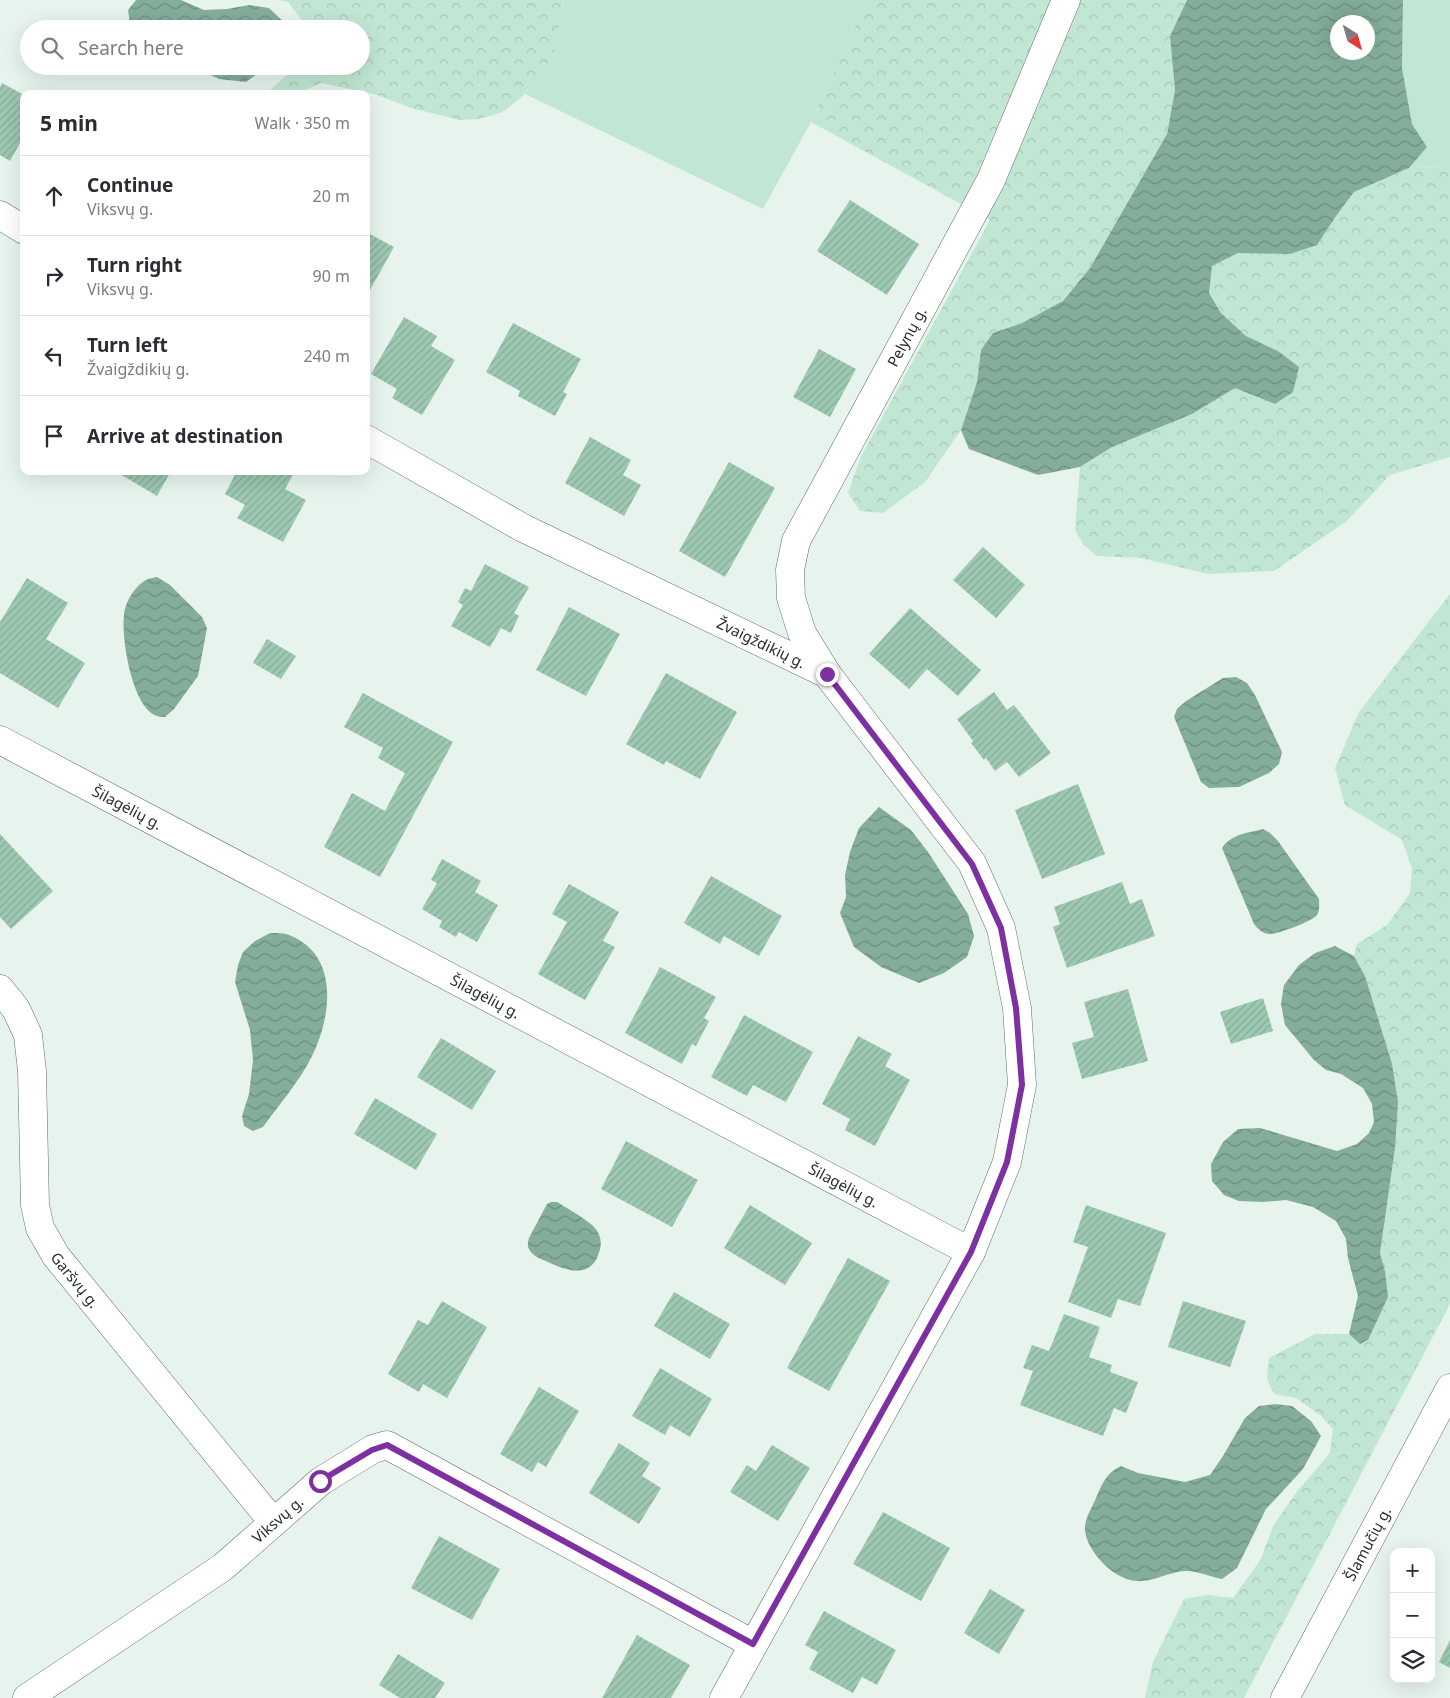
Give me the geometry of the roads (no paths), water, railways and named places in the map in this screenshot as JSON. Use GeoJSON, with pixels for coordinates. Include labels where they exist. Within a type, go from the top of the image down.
{"type":"FeatureCollection","features":[{"type":"Feature","properties":{"kind":"street","name":"Pelynų g."},"geometry":{"type":"LineString","coordinates":[[827,674],[802,633],[791,598],[790,570],[796,540],[991,180],[1066,0]]}},
{"type":"Feature","properties":{"kind":"street"},"geometry":{"type":"LineString","coordinates":[[0,215],[20,228]]}},
{"type":"Feature","properties":{"kind":"street","name":"Žvaigždikių g."},"geometry":{"type":"LineString","coordinates":[[370,441],[523,528],[827,674],[972,864],[1001,928],[1016,1008],[1022,1085],[1007,1162],[971,1252],[724,1698]]}},
{"type":"Feature","properties":{"kind":"street","name":"Šilagėlių g."},"geometry":{"type":"LineString","coordinates":[[0,740],[971,1252]]}},
{"type":"Feature","properties":{"kind":"street","name":"Garšvų g."},"geometry":{"type":"LineString","coordinates":[[0,989],[16,1009],[28,1036],[32,1071],[35,1205],[40,1228],[56,1256],[273,1522]]}},
{"type":"Feature","properties":{"kind":"street","name":"Šlamučių g."},"geometry":{"type":"LineString","coordinates":[[1284,1698],[1450,1388]]}},
{"type":"Feature","properties":{"kind":"street","name":"Viksvų g."},"geometry":{"type":"LineString","coordinates":[[27,1698],[223,1567],[320,1481],[365,1453],[387,1445],[753,1644]]}},
{"type":"Feature","properties":{"kind":"water"},"geometry":{"type":"Polygon","coordinates":[[[136,0],[181,0],[204,10],[227,9],[249,5],[269,8],[282,20],[129,20],[128,10],[136,0]]]}},
{"type":"Feature","properties":{"kind":"water"},"geometry":{"type":"Polygon","coordinates":[[[1187,0],[1403,0],[1402,68],[1412,124],[1427,147],[1409,168],[1354,192],[1317,245],[1290,254],[1238,253],[1212,266],[1209,293],[1221,313],[1246,336],[1278,351],[1299,367],[1293,392],[1275,404],[1235,388],[1192,414],[1112,447],[1080,467],[1038,475],[969,449],[961,430],[977,382],[981,350],[993,333],[1022,323],[1063,301],[1090,268],[1167,134],[1175,90],[1170,36],[1187,0]]]}},
{"type":"Feature","properties":{"kind":"water"},"geometry":{"type":"Polygon","coordinates":[[[211,75],[256,75],[246,82],[219,79],[211,75]]]}},
{"type":"Feature","properties":{"kind":"water"},"geometry":{"type":"Polygon","coordinates":[[[157,577],[170,585],[202,617],[207,628],[198,676],[174,709],[165,717],[158,716],[148,710],[141,700],[130,671],[124,639],[125,610],[131,595],[147,579],[157,577]]]}},
{"type":"Feature","properties":{"kind":"water"},"geometry":{"type":"Polygon","coordinates":[[[1236,677],[1247,683],[1255,695],[1282,752],[1279,764],[1269,773],[1239,787],[1209,788],[1201,782],[1174,717],[1177,709],[1186,701],[1223,678],[1236,677]]]}},
{"type":"Feature","properties":{"kind":"water"},"geometry":{"type":"Polygon","coordinates":[[[879,807],[911,830],[928,852],[968,914],[974,936],[967,957],[944,973],[919,983],[881,967],[854,947],[840,913],[846,897],[845,875],[850,852],[859,828],[879,807]]]}},
{"type":"Feature","properties":{"kind":"water"},"geometry":{"type":"Polygon","coordinates":[[[1263,829],[1278,841],[1319,899],[1319,911],[1314,918],[1295,927],[1270,934],[1263,932],[1254,924],[1222,848],[1235,837],[1263,829]]]}},
{"type":"Feature","properties":{"kind":"water"},"geometry":{"type":"Polygon","coordinates":[[[270,933],[289,935],[306,944],[317,957],[324,972],[327,989],[327,1007],[318,1042],[306,1067],[263,1127],[253,1131],[244,1126],[242,1116],[249,1094],[253,1060],[250,1030],[235,982],[243,952],[255,941],[270,933]]]}},
{"type":"Feature","properties":{"kind":"water"},"geometry":{"type":"Polygon","coordinates":[[[1335,946],[1354,956],[1365,976],[1392,1064],[1398,1102],[1395,1148],[1380,1253],[1385,1271],[1388,1297],[1368,1340],[1360,1344],[1349,1334],[1358,1296],[1348,1258],[1346,1239],[1336,1221],[1313,1207],[1286,1200],[1263,1202],[1239,1201],[1224,1195],[1212,1181],[1211,1164],[1223,1142],[1238,1129],[1260,1128],[1337,1151],[1357,1144],[1369,1133],[1374,1122],[1372,1104],[1363,1088],[1341,1074],[1326,1070],[1314,1060],[1285,1025],[1281,1004],[1284,985],[1299,965],[1315,953],[1335,946]]]}},
{"type":"Feature","properties":{"kind":"water"},"geometry":{"type":"Polygon","coordinates":[[[557,1202],[582,1218],[592,1225],[598,1233],[601,1241],[597,1259],[586,1269],[572,1270],[556,1266],[534,1255],[528,1248],[529,1238],[547,1204],[557,1202]]]}},
{"type":"Feature","properties":{"kind":"water"},"geometry":{"type":"Polygon","coordinates":[[[1275,1404],[1292,1406],[1311,1421],[1321,1436],[1303,1469],[1266,1509],[1237,1568],[1222,1579],[1185,1571],[1144,1581],[1136,1581],[1118,1575],[1102,1562],[1092,1550],[1086,1536],[1085,1526],[1100,1488],[1112,1472],[1121,1466],[1138,1473],[1185,1482],[1210,1475],[1245,1418],[1259,1406],[1275,1404]]]}}]}
